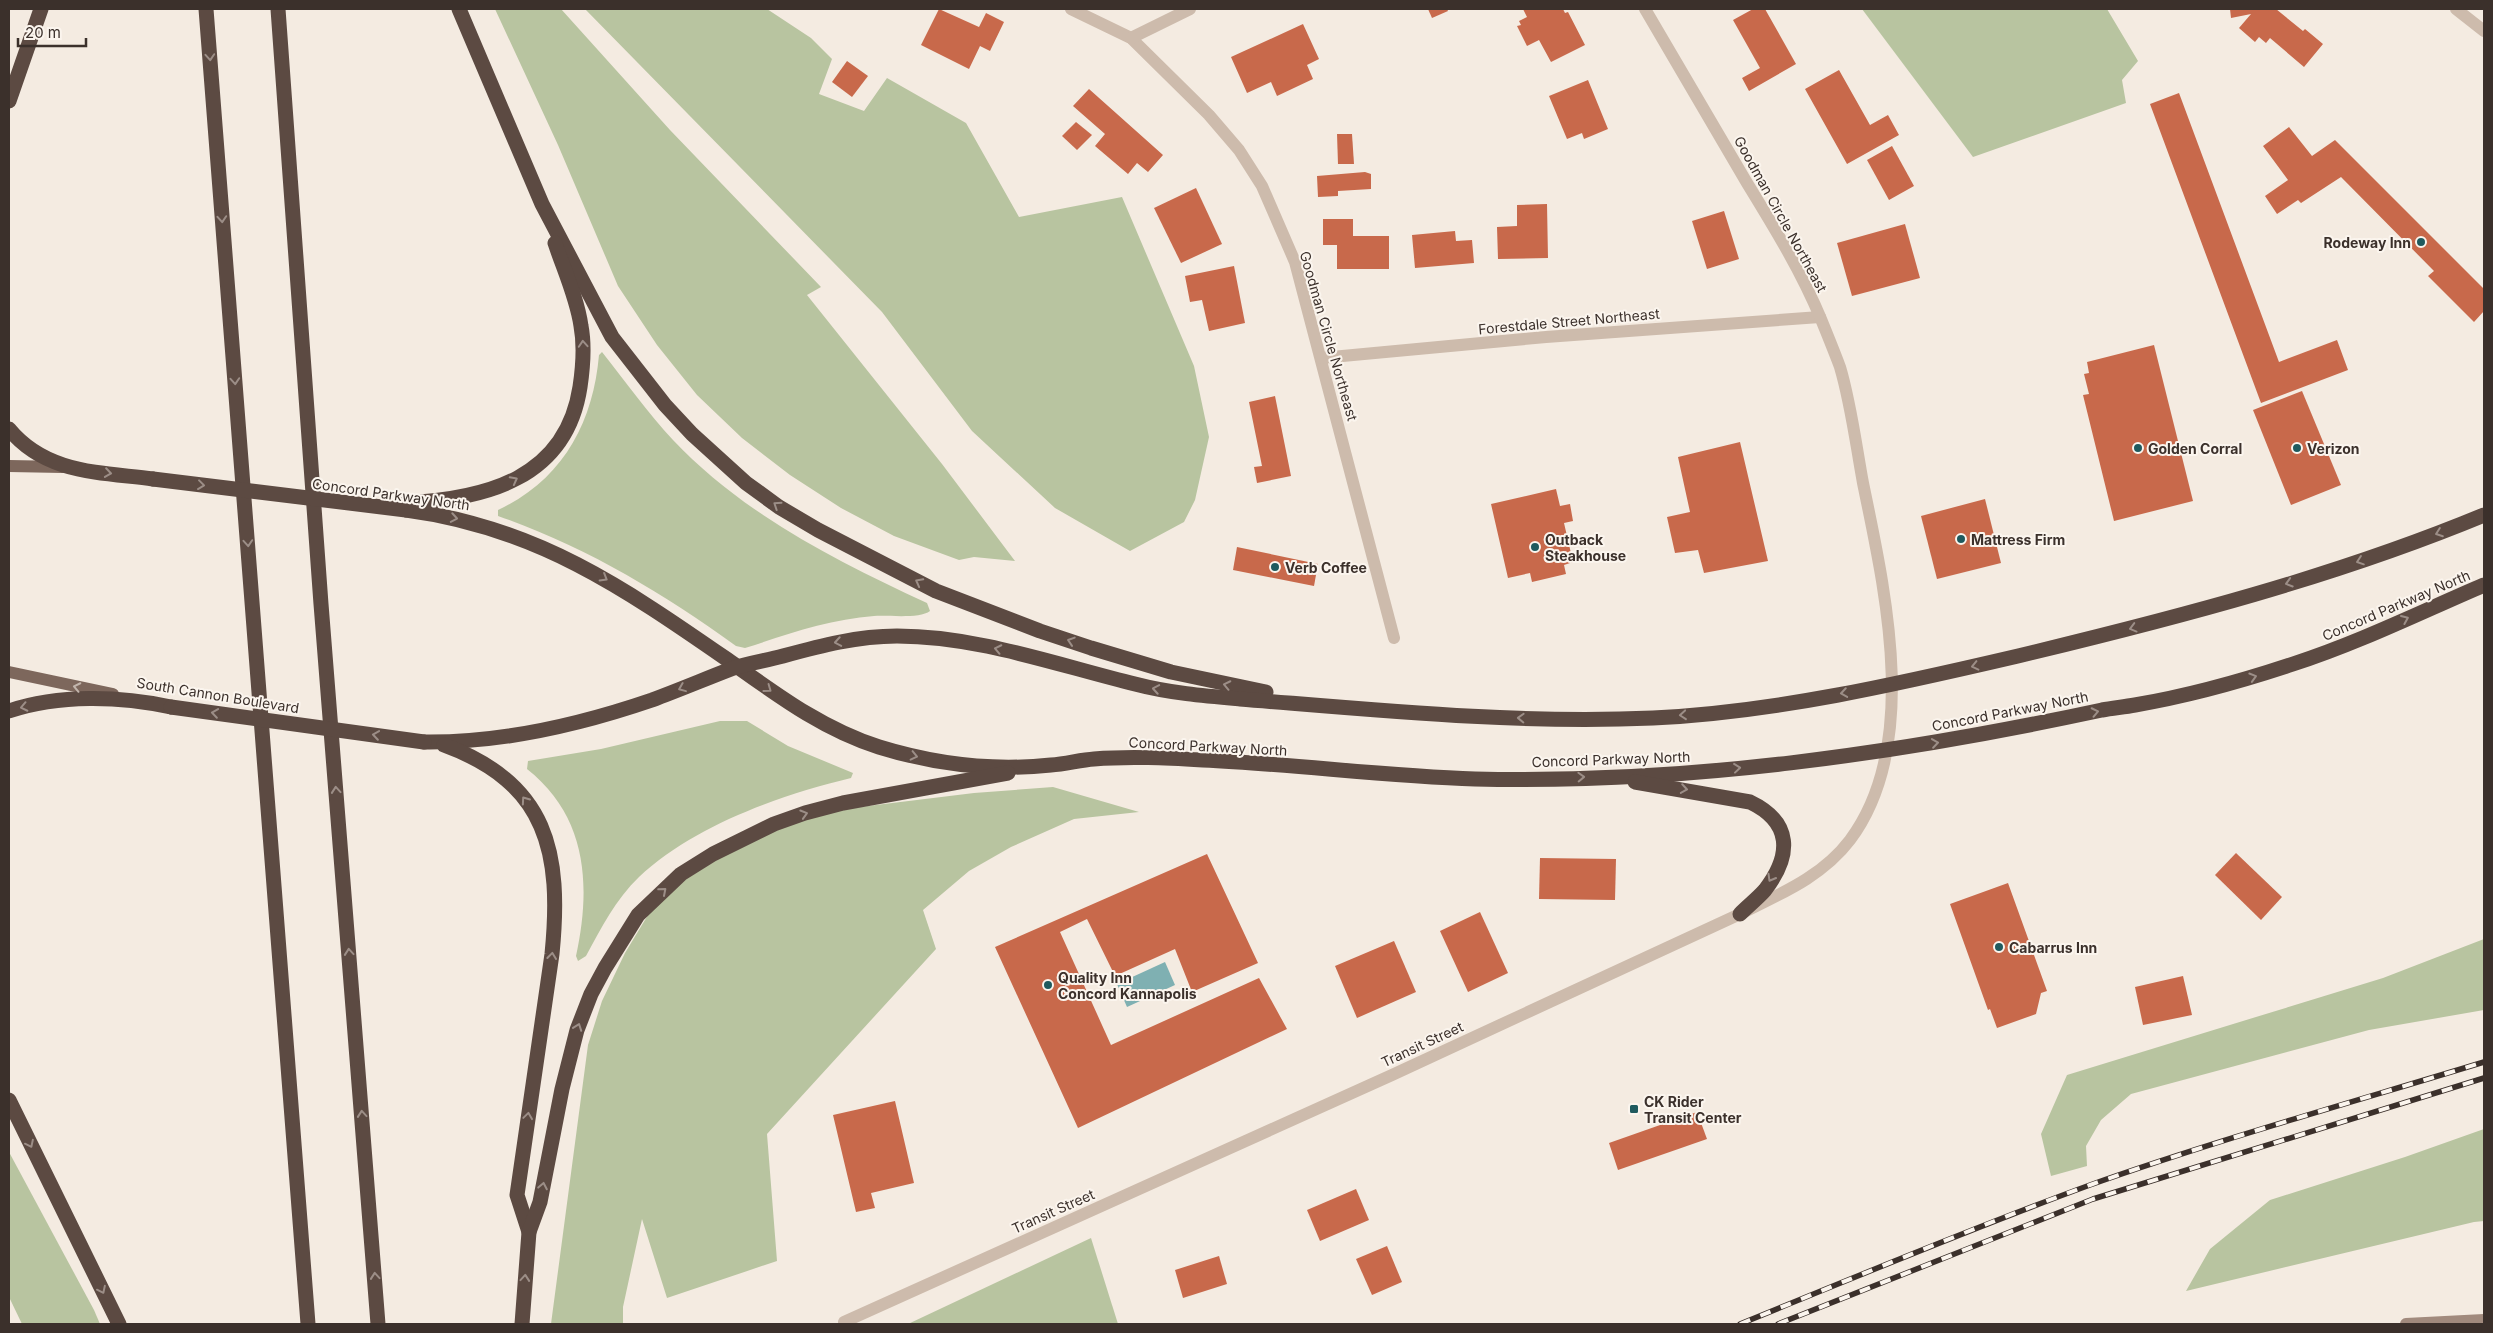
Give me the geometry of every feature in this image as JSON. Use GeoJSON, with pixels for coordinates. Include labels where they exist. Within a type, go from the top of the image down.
{"type":"FeatureCollection","features":[{"type":"Feature","properties":{"kind":"highway"},"geometry":{"type":"LineString","coordinates":[[9,102],[41,9]]}},
{"type":"Feature","properties":{"kind":"highway"},"geometry":{"type":"LineString","coordinates":[[206,9],[308,1324]]}},
{"type":"Feature","properties":{"kind":"highway"},"geometry":{"type":"LineString","coordinates":[[278,9],[324,634],[378,1324]]}},
{"type":"Feature","properties":{"kind":"highway"},"geometry":{"type":"LineString","coordinates":[[459,9],[542,204],[612,337],[665,405],[692,434],[746,483],[779,507],[818,530],[936,591],[1040,631],[1171,672],[1344,707]]}},
{"type":"Feature","properties":{"kind":"highway"},"geometry":{"type":"LineString","coordinates":[[364,506],[436,502],[473,496],[498,488],[537,466],[551,453],[564,435],[574,414],[579,393],[584,349],[581,326],[542,204]]}},
{"type":"Feature","properties":{"kind":"highway"},"geometry":{"type":"LineString","coordinates":[[9,429],[26,446],[42,457],[63,467]]}},
{"type":"Feature","properties":{"kind":"highway","name":"Concord Parkway North"},"geometry":{"type":"LineString","coordinates":[[63,467],[406,510],[464,520],[497,529],[561,555],[620,588],[806,714],[846,734],[874,746],[937,761],[979,766],[1049,765],[1095,759],[1130,758],[1208,760],[1477,779],[1694,772],[1887,749],[2021,728],[2135,705],[2241,680],[2343,646],[2484,585]]}},
{"type":"Feature","properties":{"kind":"highway"},"geometry":{"type":"LineString","coordinates":[[429,742],[509,736],[557,728],[655,699],[738,667],[823,645],[862,638],[923,637],[975,644],[1141,686],[1175,692],[1344,707],[1519,718],[1656,718],[1773,705],[1892,684],[2106,635],[2228,602],[2344,566],[2484,514]]}},
{"type":"Feature","properties":{"kind":"highway"},"geometry":{"type":"LineString","coordinates":[[9,711],[61,701],[142,700]]}},
{"type":"Feature","properties":{"kind":"highway","name":"South Cannon Boulevard"},"geometry":{"type":"LineString","coordinates":[[142,700],[171,707],[429,742]]}},
{"type":"Feature","properties":{"kind":"highway"},"geometry":{"type":"LineString","coordinates":[[429,742],[483,762],[514,785],[538,819],[553,863],[556,903],[552,954],[517,1195],[529,1232]]}},
{"type":"Feature","properties":{"kind":"highway"},"geometry":{"type":"LineString","coordinates":[[522,1324],[529,1232],[540,1202],[562,1088],[576,1030],[591,994],[622,938],[638,915],[681,874],[713,854],[774,824],[805,813],[843,804],[1049,765]]}},
{"type":"Feature","properties":{"kind":"highway"},"geometry":{"type":"LineString","coordinates":[[1601,776],[1742,800],[1764,809],[1775,818],[1782,833],[1784,844],[1779,865],[1765,890],[1740,914]]}},
{"type":"Feature","properties":{"kind":"highway"},"geometry":{"type":"LineString","coordinates":[[9,1100],[119,1324]]}},
{"type":"Feature","properties":{"kind":"main road"},"geometry":{"type":"LineString","coordinates":[[9,466],[63,467]]}},
{"type":"Feature","properties":{"kind":"main road","name":"South Cannon Boulevard"},"geometry":{"type":"LineString","coordinates":[[9,672],[142,700]]}},
{"type":"Feature","properties":{"kind":"main road"},"geometry":{"type":"LineString","coordinates":[[2406,1324],[2484,1320]]}},
{"type":"Feature","properties":{"kind":"street","name":"Goodman Circle Northeast"},"geometry":{"type":"LineString","coordinates":[[1071,9],[1131,38],[1209,115],[1239,150],[1262,186],[1295,262],[1394,638]]}},
{"type":"Feature","properties":{"kind":"street"},"geometry":{"type":"LineString","coordinates":[[1131,38],[1190,9]]}},
{"type":"Feature","properties":{"kind":"street","name":"Goodman Circle Northeast"},"geometry":{"type":"LineString","coordinates":[[1645,9],[1797,266],[1840,368],[1876,549],[1886,619],[1892,684]]}},
{"type":"Feature","properties":{"kind":"street"},"geometry":{"type":"LineString","coordinates":[[2456,9],[2484,31]]}},
{"type":"Feature","properties":{"kind":"street","name":"Forestdale Street Northeast"},"geometry":{"type":"LineString","coordinates":[[1321,358],[1546,338],[1820,317]]}},
{"type":"Feature","properties":{"kind":"street","name":"Transit Street"},"geometry":{"type":"LineString","coordinates":[[844,1322],[1392,1075],[1740,914],[1809,878],[1825,867],[1837,855],[1857,829],[1868,810],[1887,749],[1892,684]]}},
{"type":"Feature","properties":{"kind":"green space"},"geometry":{"type":"Polygon","coordinates":[[[495,9],[561,9],[670,130],[821,287],[807,295],[942,464],[1015,561],[974,557],[959,560],[894,536],[841,508],[790,475],[742,438],[697,395],[657,345],[618,286],[558,145],[495,9]]]}},
{"type":"Feature","properties":{"kind":"green space"},"geometry":{"type":"Polygon","coordinates":[[[585,9],[767,9],[811,38],[832,59],[819,94],[864,111],[887,78],[966,123],[1019,217],[1122,197],[1194,366],[1209,437],[1195,500],[1184,522],[1130,551],[1055,508],[972,431],[882,312],[585,9]]]}},
{"type":"Feature","properties":{"kind":"green space"},"geometry":{"type":"Polygon","coordinates":[[[1862,9],[2107,9],[2138,61],[2122,80],[2126,103],[1973,157],[1862,9]]]}},
{"type":"Feature","properties":{"kind":"green space"},"geometry":{"type":"Polygon","coordinates":[[[602,352],[673,440],[700,467],[729,491],[792,534],[859,570],[927,603],[930,611],[912,616],[874,616],[828,623],[745,648],[736,646],[680,607],[622,572],[562,542],[498,516],[498,510],[520,498],[540,483],[570,447],[590,404],[596,380],[599,355],[602,352]]]}},
{"type":"Feature","properties":{"kind":"green space"},"geometry":{"type":"Polygon","coordinates":[[[720,721],[747,721],[788,746],[853,773],[851,778],[767,803],[685,842],[639,877],[610,914],[586,956],[578,961],[576,956],[583,904],[583,879],[580,855],[573,831],[562,809],[547,788],[527,769],[528,761],[601,749],[720,721]]]}},
{"type":"Feature","properties":{"kind":"green space"},"geometry":{"type":"Polygon","coordinates":[[[1053,787],[1139,812],[1074,819],[1011,847],[969,871],[923,910],[936,949],[767,1134],[777,1261],[667,1298],[642,1219],[623,1307],[623,1324],[551,1324],[588,1045],[602,1001],[625,953],[651,910],[674,883],[728,844],[835,810],[974,793],[1053,787]]]}},
{"type":"Feature","properties":{"kind":"green space"},"geometry":{"type":"Polygon","coordinates":[[[2484,939],[2484,1010],[2369,1030],[2131,1094],[2101,1120],[2086,1146],[2087,1166],[2051,1176],[2041,1134],[2067,1075],[2383,978],[2484,939]]]}},
{"type":"Feature","properties":{"kind":"green space"},"geometry":{"type":"Polygon","coordinates":[[[2484,1129],[2484,1221],[2186,1291],[2210,1249],[2270,1200],[2405,1157],[2484,1129]]]}},
{"type":"Feature","properties":{"kind":"green space"},"geometry":{"type":"Polygon","coordinates":[[[9,1152],[100,1324],[22,1324],[9,1297],[9,1152]]]}},
{"type":"Feature","properties":{"kind":"green space"},"geometry":{"type":"Polygon","coordinates":[[[1091,1238],[1118,1324],[908,1324],[1091,1238]]]}},
{"type":"Feature","properties":{"kind":"water"},"geometry":{"type":"Polygon","coordinates":[[[1165,962],[1175,985],[1127,1007],[1117,984],[1165,962]]]}},
{"type":"Feature","properties":{"kind":"building"},"geometry":{"type":"Polygon","coordinates":[[[939,9],[979,27],[986,13],[1004,22],[990,51],[980,46],[969,69],[921,45],[939,9]]]}},
{"type":"Feature","properties":{"kind":"building"},"geometry":{"type":"Polygon","coordinates":[[[1428,9],[1447,9],[1448,11],[1432,18],[1428,9]]]}},
{"type":"Feature","properties":{"kind":"building"},"geometry":{"type":"Polygon","coordinates":[[[1523,9],[1563,9],[1565,13],[1568,12],[1585,45],[1551,62],[1539,40],[1527,46],[1517,26],[1521,25],[1519,21],[1527,17],[1523,9]]]}},
{"type":"Feature","properties":{"kind":"building"},"geometry":{"type":"Polygon","coordinates":[[[1753,9],[1765,9],[1796,64],[1749,91],[1742,78],[1760,68],[1733,20],[1753,9]]]}},
{"type":"Feature","properties":{"kind":"building"},"geometry":{"type":"Polygon","coordinates":[[[2230,9],[2276,9],[2303,31],[2305,29],[2323,44],[2304,67],[2270,38],[2266,43],[2259,37],[2255,42],[2239,28],[2251,14],[2231,18],[2230,9]]]}},
{"type":"Feature","properties":{"kind":"building"},"geometry":{"type":"Polygon","coordinates":[[[1303,24],[1319,59],[1307,65],[1313,79],[1277,96],[1271,82],[1247,93],[1231,57],[1303,24]]]}},
{"type":"Feature","properties":{"kind":"building"},"geometry":{"type":"Polygon","coordinates":[[[847,61],[868,76],[852,97],[832,82],[847,61]]]}},
{"type":"Feature","properties":{"kind":"building"},"geometry":{"type":"Polygon","coordinates":[[[1839,70],[1870,125],[1888,115],[1899,135],[1847,164],[1805,89],[1839,70]]]}},
{"type":"Feature","properties":{"kind":"building"},"geometry":{"type":"Polygon","coordinates":[[[1588,80],[1608,129],[1584,139],[1582,133],[1567,139],[1549,96],[1588,80]]]}},
{"type":"Feature","properties":{"kind":"building"},"geometry":{"type":"Polygon","coordinates":[[[1089,89],[1163,155],[1148,172],[1137,163],[1128,174],[1095,146],[1105,134],[1073,106],[1089,89]]]}},
{"type":"Feature","properties":{"kind":"building"},"geometry":{"type":"Polygon","coordinates":[[[2179,93],[2279,362],[2337,340],[2348,370],[2261,403],[2150,104],[2179,93]]]}},
{"type":"Feature","properties":{"kind":"building"},"geometry":{"type":"Polygon","coordinates":[[[1076,122],[1092,135],[1077,150],[1062,136],[1076,122]]]}},
{"type":"Feature","properties":{"kind":"building","name":"Rodeway Inn"},"geometry":{"type":"Polygon","coordinates":[[[2289,127],[2312,156],[2335,140],[2484,289],[2484,311],[2474,322],[2428,276],[2434,271],[2341,177],[2301,203],[2298,200],[2277,214],[2265,196],[2288,180],[2263,146],[2289,127]]]}},
{"type":"Feature","properties":{"kind":"building"},"geometry":{"type":"Polygon","coordinates":[[[1337,134],[1352,134],[1354,164],[1338,164],[1337,134]]]}},
{"type":"Feature","properties":{"kind":"building"},"geometry":{"type":"Polygon","coordinates":[[[1892,146],[1914,186],[1889,200],[1867,160],[1892,146]]]}},
{"type":"Feature","properties":{"kind":"building"},"geometry":{"type":"Polygon","coordinates":[[[1365,172],[1371,174],[1371,189],[1338,191],[1338,196],[1318,197],[1317,176],[1365,172]]]}},
{"type":"Feature","properties":{"kind":"building"},"geometry":{"type":"Polygon","coordinates":[[[1196,188],[1222,244],[1181,263],[1154,208],[1196,188]]]}},
{"type":"Feature","properties":{"kind":"building"},"geometry":{"type":"Polygon","coordinates":[[[1547,204],[1548,258],[1498,259],[1497,227],[1517,226],[1517,205],[1547,204]]]}},
{"type":"Feature","properties":{"kind":"building"},"geometry":{"type":"Polygon","coordinates":[[[1724,211],[1739,259],[1707,269],[1692,221],[1724,211]]]}},
{"type":"Feature","properties":{"kind":"building"},"geometry":{"type":"Polygon","coordinates":[[[1323,219],[1353,219],[1353,236],[1389,236],[1389,269],[1337,269],[1337,245],[1323,245],[1323,219]]]}},
{"type":"Feature","properties":{"kind":"building"},"geometry":{"type":"Polygon","coordinates":[[[1905,224],[1920,278],[1852,296],[1837,243],[1905,224]]]}},
{"type":"Feature","properties":{"kind":"building"},"geometry":{"type":"Polygon","coordinates":[[[1455,231],[1456,241],[1472,240],[1474,263],[1415,268],[1412,235],[1455,231]]]}},
{"type":"Feature","properties":{"kind":"building"},"geometry":{"type":"Polygon","coordinates":[[[1234,266],[1245,323],[1209,331],[1202,300],[1190,302],[1185,276],[1234,266]]]}},
{"type":"Feature","properties":{"kind":"building","name":"Golden Corral"},"geometry":{"type":"Polygon","coordinates":[[[2154,345],[2193,501],[2114,521],[2083,395],[2089,394],[2084,374],[2089,373],[2087,362],[2154,345]]]}},
{"type":"Feature","properties":{"kind":"building","name":"Verizon"},"geometry":{"type":"Polygon","coordinates":[[[2302,391],[2341,485],[2291,505],[2253,410],[2302,391]]]}},
{"type":"Feature","properties":{"kind":"building"},"geometry":{"type":"Polygon","coordinates":[[[1275,396],[1291,476],[1257,483],[1254,467],[1262,466],[1249,402],[1275,396]]]}},
{"type":"Feature","properties":{"kind":"building"},"geometry":{"type":"Polygon","coordinates":[[[1740,442],[1768,561],[1704,573],[1698,550],[1675,553],[1667,517],[1690,512],[1678,457],[1740,442]]]}},
{"type":"Feature","properties":{"kind":"building","name":"Outback Steakhouse"},"geometry":{"type":"Polygon","coordinates":[[[1556,489],[1560,506],[1570,504],[1573,521],[1564,523],[1573,562],[1564,565],[1566,574],[1532,582],[1530,573],[1508,578],[1491,504],[1556,489]]]}},
{"type":"Feature","properties":{"kind":"building","name":"Mattress Firm"},"geometry":{"type":"Polygon","coordinates":[[[1985,499],[2001,563],[1937,579],[1921,516],[1985,499]]]}},
{"type":"Feature","properties":{"kind":"building","name":"Verb Coffee"},"geometry":{"type":"Polygon","coordinates":[[[1237,547],[1318,564],[1314,586],[1233,570],[1237,547]]]}},
{"type":"Feature","properties":{"kind":"building"},"geometry":{"type":"Polygon","coordinates":[[[2236,853],[2282,897],[2261,920],[2215,875],[2236,853]]]}},
{"type":"Feature","properties":{"kind":"building","name":"Quality Inn Concord Kannapolis"},"geometry":{"type":"Polygon","coordinates":[[[1207,854],[1258,963],[1192,992],[1175,949],[1115,976],[1087,919],[1060,932],[1111,1045],[1259,978],[1287,1029],[1078,1128],[995,947],[1207,854]]]}},
{"type":"Feature","properties":{"kind":"building"},"geometry":{"type":"Polygon","coordinates":[[[1540,858],[1616,859],[1615,900],[1539,899],[1540,858]]]}},
{"type":"Feature","properties":{"kind":"building","name":"Cabarrus Inn"},"geometry":{"type":"Polygon","coordinates":[[[2008,883],[2047,991],[2041,993],[2036,1014],[1997,1028],[1990,1009],[1988,1010],[1950,904],[2008,883]]]}},
{"type":"Feature","properties":{"kind":"building"},"geometry":{"type":"Polygon","coordinates":[[[1480,912],[1508,973],[1468,992],[1440,931],[1480,912]]]}},
{"type":"Feature","properties":{"kind":"building"},"geometry":{"type":"Polygon","coordinates":[[[1394,941],[1416,992],[1357,1018],[1335,966],[1394,941]]]}},
{"type":"Feature","properties":{"kind":"building"},"geometry":{"type":"Polygon","coordinates":[[[2183,976],[2192,1015],[2143,1025],[2135,987],[2183,976]]]}},
{"type":"Feature","properties":{"kind":"building"},"geometry":{"type":"Polygon","coordinates":[[[895,1101],[914,1183],[871,1193],[875,1208],[856,1212],[833,1115],[895,1101]]]}},
{"type":"Feature","properties":{"kind":"building"},"geometry":{"type":"Polygon","coordinates":[[[1697,1112],[1707,1139],[1618,1170],[1609,1143],[1697,1112]]]}},
{"type":"Feature","properties":{"kind":"building"},"geometry":{"type":"Polygon","coordinates":[[[1356,1189],[1369,1220],[1320,1241],[1307,1210],[1356,1189]]]}},
{"type":"Feature","properties":{"kind":"building"},"geometry":{"type":"Polygon","coordinates":[[[1387,1246],[1402,1282],[1372,1295],[1356,1259],[1387,1246]]]}},
{"type":"Feature","properties":{"kind":"building"},"geometry":{"type":"Polygon","coordinates":[[[1219,1256],[1227,1284],[1183,1298],[1175,1270],[1219,1256]]]}},
{"type":"Feature","properties":{"kind":"railway"},"geometry":{"type":"LineString","coordinates":[[1740,1324],[1958,1235],[2090,1185],[2237,1136],[2484,1062]]}},
{"type":"Feature","properties":{"kind":"railway"},"geometry":{"type":"LineString","coordinates":[[1778,1324],[2093,1199],[2484,1078]]}},
{"type":"Feature","properties":{"kind":"place","name":"Rodeway Inn"},"geometry":{"type":"Point","coordinates":[2421,242]}},
{"type":"Feature","properties":{"kind":"place","name":"Golden Corral"},"geometry":{"type":"Point","coordinates":[2138,448]}},
{"type":"Feature","properties":{"kind":"place","name":"Verizon"},"geometry":{"type":"Point","coordinates":[2297,448]}},
{"type":"Feature","properties":{"kind":"place","name":"Mattress Firm"},"geometry":{"type":"Point","coordinates":[1961,539]}},
{"type":"Feature","properties":{"kind":"place","name":"Outback Steakhouse"},"geometry":{"type":"Point","coordinates":[1535,547]}},
{"type":"Feature","properties":{"kind":"place","name":"Verb Coffee"},"geometry":{"type":"Point","coordinates":[1275,567]}},
{"type":"Feature","properties":{"kind":"place","name":"Cabarrus Inn"},"geometry":{"type":"Point","coordinates":[1999,947]}},
{"type":"Feature","properties":{"kind":"place","name":"Quality Inn Concord Kannapolis"},"geometry":{"type":"Point","coordinates":[1048,985]}},
{"type":"Feature","properties":{"kind":"place","name":"CK Rider Transit Center"},"geometry":{"type":"Point","coordinates":[1634,1109]}}]}
